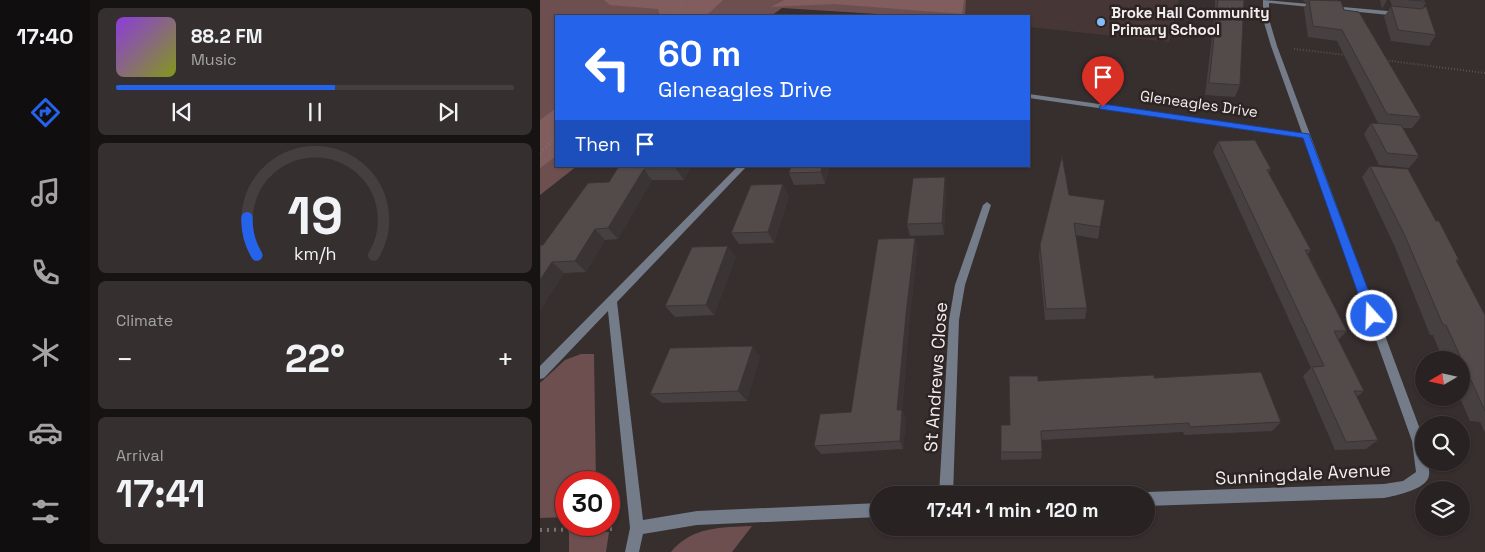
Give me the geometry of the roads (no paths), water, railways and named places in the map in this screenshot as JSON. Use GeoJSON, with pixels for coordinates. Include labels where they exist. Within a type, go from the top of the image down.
{"type":"FeatureCollection","features":[{"type":"Feature","properties":{"kind":"street"},"geometry":{"type":"LineString","coordinates":[[1266,0],[1389,10],[1407,15]]}},
{"type":"Feature","properties":{"kind":"street","name":"Sunningdale Avenue"},"geometry":{"type":"LineString","coordinates":[[1155,499],[1384,490],[1406,487],[1423,475],[1418,442],[1274,46],[1266,18],[1266,0]]}},
{"type":"Feature","properties":{"kind":"street","name":"Gleneagles Drive"},"geometry":{"type":"LineString","coordinates":[[1030,96],[1306,136]]}},
{"type":"Feature","properties":{"kind":"street"},"geometry":{"type":"LineString","coordinates":[[540,374],[742,167]]}},
{"type":"Feature","properties":{"kind":"street","name":"St Andrews Close"},"geometry":{"type":"LineString","coordinates":[[946,486],[954,320],[960,285],[987,205]]}},
{"type":"Feature","properties":{"kind":"street"},"geometry":{"type":"LineString","coordinates":[[612,301],[637,528],[632,552]]}},
{"type":"Feature","properties":{"kind":"street"},"geometry":{"type":"LineString","coordinates":[[637,528],[697,518],[870,510]]}},
{"type":"Feature","properties":{"kind":"place","name":"Broke Hall Community Primary School"},"geometry":{"type":"Point","coordinates":[1101,22]}}]}
